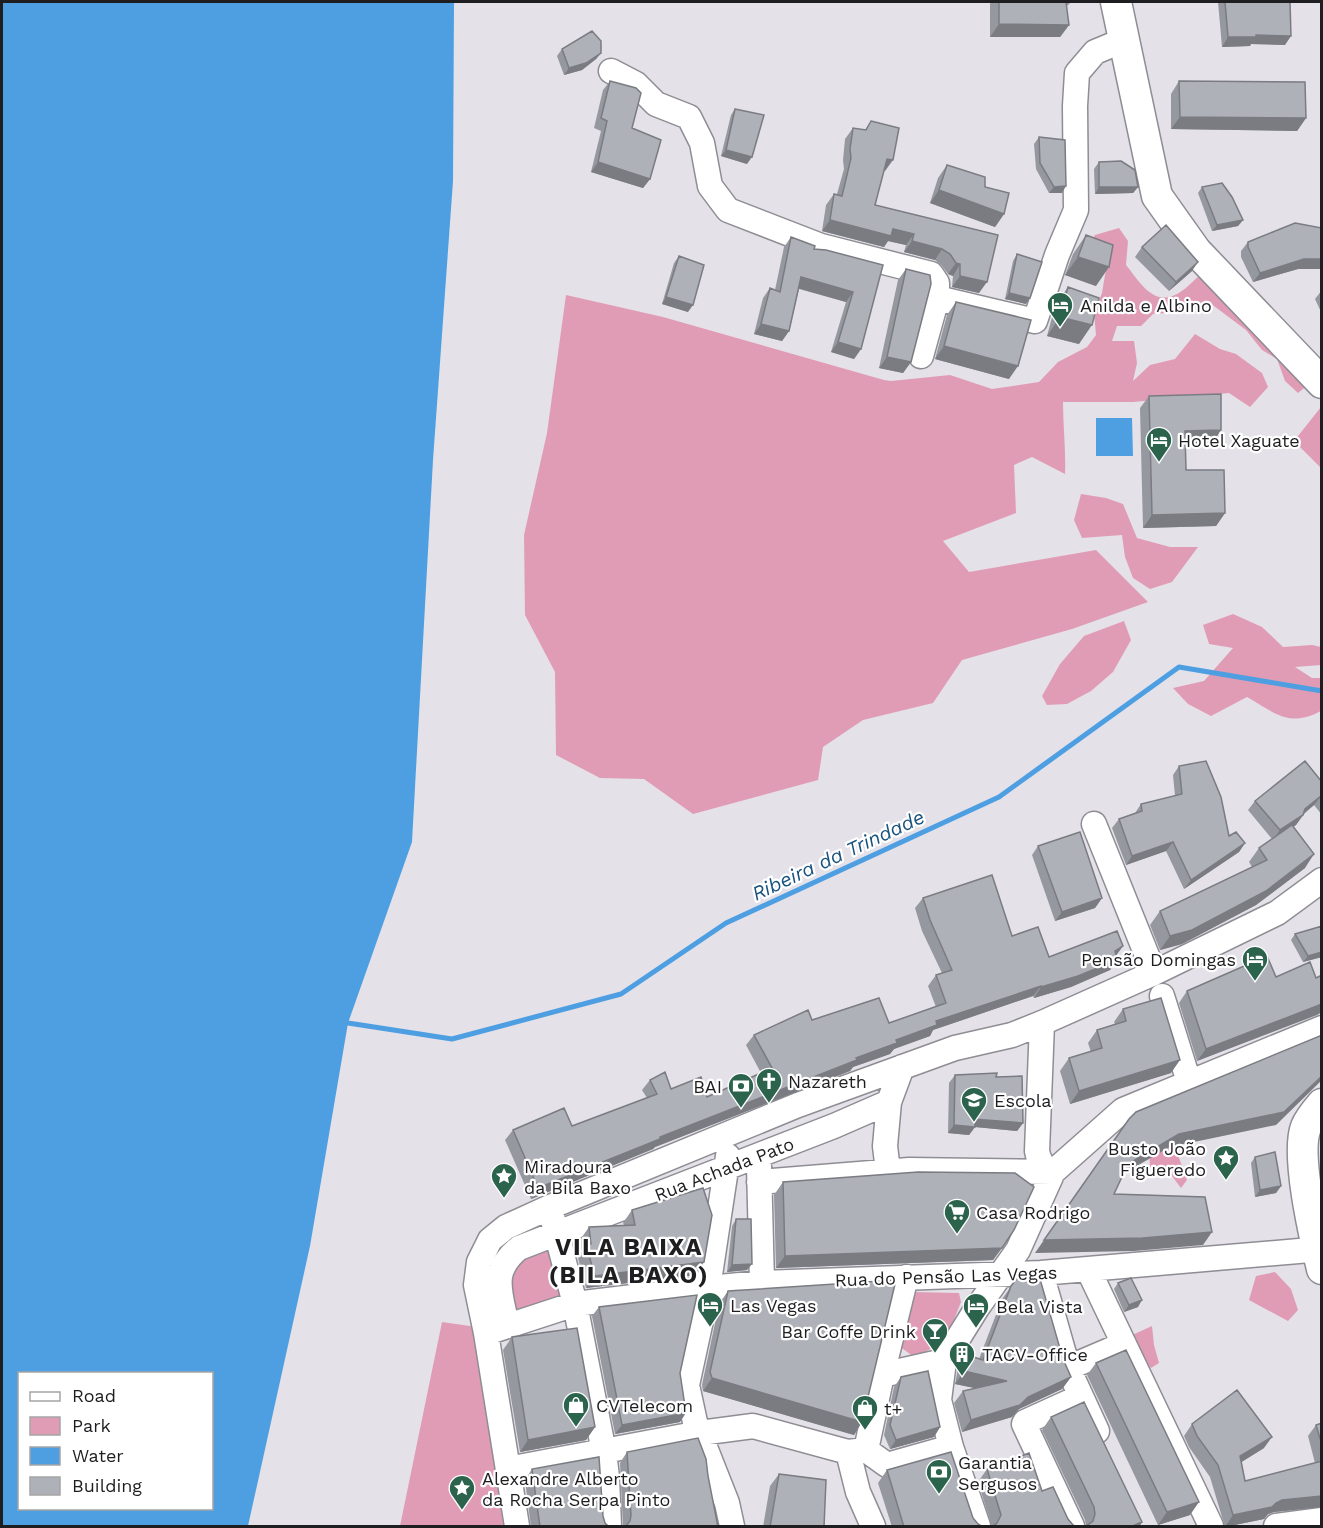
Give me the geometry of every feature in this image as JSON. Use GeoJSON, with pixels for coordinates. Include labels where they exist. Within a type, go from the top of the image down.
{"type":"FeatureCollection","features":[{"type":"Feature","properties":{"kind":"main road"},"geometry":{"type":"LineString","coordinates":[[1116,2],[1157,196],[1196,250],[1322,383]]}},
{"type":"Feature","properties":{"kind":"main road"},"geometry":{"type":"LineString","coordinates":[[1320,1256],[1309,1205],[1302,1145],[1306,1128],[1322,1104]]}},
{"type":"Feature","properties":{"kind":"street"},"geometry":{"type":"LineString","coordinates":[[938,298],[1035,321],[1057,255],[1076,210],[1077,73],[1095,52],[1124,40]]}},
{"type":"Feature","properties":{"kind":"street"},"geometry":{"type":"LineString","coordinates":[[611,71],[636,84],[656,104],[689,117],[702,143],[710,186],[729,210],[821,246],[931,274],[937,283],[938,298],[921,356]]}},
{"type":"Feature","properties":{"kind":"street"},"geometry":{"type":"LineString","coordinates":[[1094,824],[1154,973]]}},
{"type":"Feature","properties":{"kind":"street","name":"Rua Achada Pato"},"geometry":{"type":"LineString","coordinates":[[496,1329],[476,1285],[479,1262],[490,1240],[506,1227],[798,1105],[955,1048],[1012,1035],[1042,1023],[1154,973],[1277,913],[1322,880]]}},
{"type":"Feature","properties":{"kind":"street"},"geometry":{"type":"LineString","coordinates":[[1162,996],[1189,1082]]}},
{"type":"Feature","properties":{"kind":"street"},"geometry":{"type":"LineString","coordinates":[[1042,1023],[1037,1151],[1038,1160],[1053,1172]]}},
{"type":"Feature","properties":{"kind":"street"},"geometry":{"type":"LineString","coordinates":[[978,1527],[951,1447],[939,1400],[944,1361],[1023,1241],[1053,1172],[1124,1110],[1322,1028]]}},
{"type":"Feature","properties":{"kind":"street"},"geometry":{"type":"LineString","coordinates":[[888,1171],[885,1146],[889,1102],[902,1067]]}},
{"type":"Feature","properties":{"kind":"street","name":"Rua Achada Pato"},"geometry":{"type":"LineString","coordinates":[[496,1329],[500,1270],[506,1258],[519,1248],[758,1156],[889,1102]]}},
{"type":"Feature","properties":{"kind":"street"},"geometry":{"type":"LineString","coordinates":[[732,1133],[708,1288],[687,1385],[695,1422],[727,1503],[732,1527]]}},
{"type":"Feature","properties":{"kind":"street"},"geometry":{"type":"LineString","coordinates":[[758,1156],[762,1283]]}},
{"type":"Feature","properties":{"kind":"street","name":"Rua Achada Pato"},"geometry":{"type":"LineString","coordinates":[[759,1182],[888,1171],[1053,1172]]}},
{"type":"Feature","properties":{"kind":"street"},"geometry":{"type":"LineString","coordinates":[[550,1207],[575,1304],[604,1452],[609,1527]]}},
{"type":"Feature","properties":{"kind":"street","name":"Rua do Pensão Las Vegas"},"geometry":{"type":"LineString","coordinates":[[496,1329],[575,1304],[762,1283],[1041,1273],[1320,1256]]}},
{"type":"Feature","properties":{"kind":"street"},"geometry":{"type":"LineString","coordinates":[[1088,1269],[1211,1527]]}},
{"type":"Feature","properties":{"kind":"street"},"geometry":{"type":"LineString","coordinates":[[1041,1273],[1068,1368],[1105,1447]]}},
{"type":"Feature","properties":{"kind":"street"},"geometry":{"type":"LineString","coordinates":[[858,1527],[857,1451],[882,1375],[906,1277]]}},
{"type":"Feature","properties":{"kind":"street"},"geometry":{"type":"LineString","coordinates":[[496,1329],[508,1469],[517,1527]]}},
{"type":"Feature","properties":{"kind":"street"},"geometry":{"type":"LineString","coordinates":[[1068,1368],[1124,1344]]}},
{"type":"Feature","properties":{"kind":"street"},"geometry":{"type":"LineString","coordinates":[[882,1375],[944,1361]]}},
{"type":"Feature","properties":{"kind":"street"},"geometry":{"type":"LineString","coordinates":[[1072,1527],[1024,1424],[1080,1397]]}},
{"type":"Feature","properties":{"kind":"street"},"geometry":{"type":"LineString","coordinates":[[508,1469],[700,1433],[753,1426],[857,1451],[887,1465],[951,1447]]}},
{"type":"Feature","properties":{"kind":"street"},"geometry":{"type":"LineString","coordinates":[[858,1491],[873,1527]]}},
{"type":"Feature","properties":{"kind":"street"},"geometry":{"type":"LineString","coordinates":[[1276,1527],[1322,1520]]}},
{"type":"Feature","properties":{"kind":"green space"},"geometry":{"type":"Polygon","coordinates":[[[1119,228],[1128,241],[1126,265],[1147,290],[1154,295],[1168,297],[1183,290],[1199,276],[1309,384],[1298,393],[1285,381],[1277,359],[1262,350],[1246,330],[1210,303],[1180,312],[1153,314],[1141,326],[1117,326],[1112,341],[1134,341],[1137,363],[1133,381],[1150,365],[1175,359],[1195,334],[1220,349],[1236,354],[1262,373],[1268,387],[1250,407],[1229,393],[1133,402],[1063,402],[1065,474],[1032,457],[1014,465],[1016,513],[943,541],[969,572],[1096,550],[1148,602],[1072,629],[962,660],[933,703],[863,720],[823,747],[818,780],[693,814],[644,779],[600,778],[556,755],[555,672],[525,615],[524,535],[547,433],[566,295],[663,317],[884,380],[950,375],[992,389],[1039,382],[1058,362],[1087,347],[1096,335],[1094,313],[1102,293],[1107,263],[1086,250],[1095,235],[1119,228]]]}},
{"type":"Feature","properties":{"kind":"green space"},"geometry":{"type":"Polygon","coordinates":[[[1321,407],[1321,468],[1294,441],[1321,407]]]}},
{"type":"Feature","properties":{"kind":"green space"},"geometry":{"type":"Polygon","coordinates":[[[1081,494],[1106,498],[1123,504],[1137,538],[1170,547],[1198,547],[1172,582],[1150,589],[1133,578],[1125,557],[1122,535],[1082,538],[1074,520],[1081,494]]]}},
{"type":"Feature","properties":{"kind":"green space"},"geometry":{"type":"Polygon","coordinates":[[[1233,614],[1262,627],[1283,647],[1312,645],[1321,647],[1321,665],[1295,667],[1312,678],[1321,678],[1321,711],[1310,716],[1291,718],[1274,713],[1247,697],[1211,716],[1188,704],[1173,688],[1204,681],[1233,648],[1209,644],[1203,625],[1233,614]]]}},
{"type":"Feature","properties":{"kind":"green space"},"geometry":{"type":"Polygon","coordinates":[[[1124,621],[1131,640],[1113,672],[1091,691],[1067,704],[1047,705],[1042,696],[1060,664],[1084,636],[1124,621]]]}},
{"type":"Feature","properties":{"kind":"green space"},"geometry":{"type":"Polygon","coordinates":[[[1162,1143],[1178,1155],[1187,1180],[1181,1188],[1172,1176],[1159,1177],[1150,1167],[1149,1149],[1162,1143]]]}},
{"type":"Feature","properties":{"kind":"green space"},"geometry":{"type":"Polygon","coordinates":[[[543,1236],[565,1301],[500,1320],[496,1263],[543,1236]]]}},
{"type":"Feature","properties":{"kind":"green space"},"geometry":{"type":"Polygon","coordinates":[[[1275,1272],[1291,1289],[1298,1310],[1288,1321],[1249,1300],[1256,1276],[1275,1272]]]}},
{"type":"Feature","properties":{"kind":"green space"},"geometry":{"type":"Polygon","coordinates":[[[912,1292],[959,1293],[961,1302],[945,1342],[914,1357],[899,1346],[912,1292]]]}},
{"type":"Feature","properties":{"kind":"green space"},"geometry":{"type":"Polygon","coordinates":[[[442,1322],[491,1329],[508,1526],[400,1526],[442,1322]]]}},
{"type":"Feature","properties":{"kind":"green space"},"geometry":{"type":"Polygon","coordinates":[[[1152,1326],[1159,1363],[1151,1368],[1138,1354],[1130,1336],[1152,1326]]]}},
{"type":"Feature","properties":{"kind":"water"},"geometry":{"type":"Polygon","coordinates":[[[2,2],[454,2],[453,181],[433,460],[412,842],[348,1023],[310,1246],[248,1526],[2,1526],[2,2]]]}},
{"type":"Feature","properties":{"kind":"water"},"geometry":{"type":"Polygon","coordinates":[[[1096,418],[1132,418],[1133,456],[1096,456],[1096,418]]]}},
{"type":"Feature","properties":{"kind":"building"},"geometry":{"type":"Polygon","coordinates":[[[999,2],[1066,2],[1069,25],[999,24],[999,2]]]}},
{"type":"Feature","properties":{"kind":"building"},"geometry":{"type":"Polygon","coordinates":[[[1225,2],[1290,2],[1291,36],[1228,37],[1225,2]]]}},
{"type":"Feature","properties":{"kind":"building"},"geometry":{"type":"Polygon","coordinates":[[[592,31],[601,41],[601,53],[586,63],[569,68],[562,49],[592,31]]]}},
{"type":"Feature","properties":{"kind":"building"},"geometry":{"type":"Polygon","coordinates":[[[610,81],[636,88],[641,93],[632,128],[661,140],[650,179],[598,162],[607,121],[601,118],[610,81]]]}},
{"type":"Feature","properties":{"kind":"building"},"geometry":{"type":"Polygon","coordinates":[[[1179,81],[1305,82],[1306,118],[1180,117],[1179,81]]]}},
{"type":"Feature","properties":{"kind":"building"},"geometry":{"type":"Polygon","coordinates":[[[735,109],[764,115],[752,157],[726,150],[735,109]]]}},
{"type":"Feature","properties":{"kind":"building"},"geometry":{"type":"Polygon","coordinates":[[[871,121],[899,128],[893,160],[887,159],[875,205],[998,235],[987,282],[960,276],[960,264],[956,263],[950,254],[942,249],[912,241],[914,234],[893,229],[891,236],[830,220],[834,194],[842,196],[851,158],[853,128],[866,130],[871,121]]]}},
{"type":"Feature","properties":{"kind":"building"},"geometry":{"type":"Polygon","coordinates":[[[1039,137],[1065,140],[1066,186],[1054,187],[1040,163],[1039,137]]]}},
{"type":"Feature","properties":{"kind":"building"},"geometry":{"type":"Polygon","coordinates":[[[1121,161],[1135,170],[1138,187],[1099,187],[1099,162],[1121,161]]]}},
{"type":"Feature","properties":{"kind":"building"},"geometry":{"type":"Polygon","coordinates":[[[947,165],[985,177],[985,187],[1009,193],[1004,214],[939,190],[947,165]]]}},
{"type":"Feature","properties":{"kind":"building"},"geometry":{"type":"Polygon","coordinates":[[[1222,183],[1243,220],[1217,225],[1202,187],[1222,183]]]}},
{"type":"Feature","properties":{"kind":"building"},"geometry":{"type":"Polygon","coordinates":[[[1295,223],[1322,228],[1322,259],[1304,259],[1260,273],[1248,247],[1248,242],[1295,223]]]}},
{"type":"Feature","properties":{"kind":"building"},"geometry":{"type":"Polygon","coordinates":[[[1166,225],[1198,262],[1176,282],[1142,247],[1166,225]]]}},
{"type":"Feature","properties":{"kind":"building"},"geometry":{"type":"Polygon","coordinates":[[[1086,235],[1113,245],[1109,267],[1078,257],[1086,235]]]}},
{"type":"Feature","properties":{"kind":"building"},"geometry":{"type":"Polygon","coordinates":[[[791,237],[815,246],[814,249],[883,265],[861,349],[838,342],[853,292],[801,277],[789,331],[761,324],[770,288],[780,292],[791,237]]]}},
{"type":"Feature","properties":{"kind":"building"},"geometry":{"type":"Polygon","coordinates":[[[1017,254],[1042,262],[1030,298],[1009,293],[1017,254]]]}},
{"type":"Feature","properties":{"kind":"building"},"geometry":{"type":"Polygon","coordinates":[[[679,256],[704,265],[693,305],[666,297],[679,256]]]}},
{"type":"Feature","properties":{"kind":"building"},"geometry":{"type":"Polygon","coordinates":[[[906,269],[930,275],[931,284],[911,362],[887,357],[906,269]]]}},
{"type":"Feature","properties":{"kind":"building"},"geometry":{"type":"Polygon","coordinates":[[[1068,287],[1099,298],[1092,325],[1060,317],[1068,287]]]}},
{"type":"Feature","properties":{"kind":"building"},"geometry":{"type":"Polygon","coordinates":[[[956,302],[1031,320],[1018,366],[944,346],[956,302]]]}},
{"type":"Feature","properties":{"kind":"building","name":"Hotel Xaguate"},"geometry":{"type":"Polygon","coordinates":[[[1221,394],[1221,430],[1185,431],[1186,470],[1224,470],[1225,513],[1152,515],[1149,396],[1221,394]]]}},
{"type":"Feature","properties":{"kind":"building"},"geometry":{"type":"Polygon","coordinates":[[[1206,761],[1221,797],[1229,836],[1236,832],[1245,843],[1191,880],[1173,842],[1132,856],[1119,819],[1142,811],[1141,804],[1182,794],[1179,766],[1206,761]]]}},
{"type":"Feature","properties":{"kind":"building"},"geometry":{"type":"Polygon","coordinates":[[[1305,761],[1322,782],[1322,797],[1305,809],[1303,815],[1280,830],[1255,801],[1305,761]]]}},
{"type":"Feature","properties":{"kind":"building"},"geometry":{"type":"Polygon","coordinates":[[[1292,825],[1314,854],[1266,891],[1192,930],[1170,936],[1160,911],[1267,860],[1259,848],[1292,825]]]}},
{"type":"Feature","properties":{"kind":"building"},"geometry":{"type":"Polygon","coordinates":[[[1080,832],[1102,898],[1062,912],[1038,846],[1080,832]]]}},
{"type":"Feature","properties":{"kind":"building"},"geometry":{"type":"Polygon","coordinates":[[[992,875],[1012,936],[1038,927],[1049,957],[1117,931],[1123,946],[1115,951],[1117,960],[1078,976],[936,1021],[937,1025],[896,1040],[897,1043],[856,1058],[857,1060],[660,1137],[660,1139],[538,1188],[513,1130],[564,1108],[572,1126],[657,1094],[650,1080],[665,1072],[671,1089],[701,1077],[707,1097],[772,1068],[754,1035],[808,1010],[812,1020],[879,998],[889,1023],[946,1003],[936,975],[952,970],[923,898],[992,875]]]}},
{"type":"Feature","properties":{"kind":"building"},"geometry":{"type":"Polygon","coordinates":[[[1322,926],[1322,952],[1308,956],[1295,934],[1322,926]]]}},
{"type":"Feature","properties":{"kind":"building"},"geometry":{"type":"Polygon","coordinates":[[[1267,956],[1276,977],[1310,962],[1316,978],[1322,975],[1322,1004],[1206,1049],[1187,991],[1267,956]]]}},
{"type":"Feature","properties":{"kind":"building"},"geometry":{"type":"Polygon","coordinates":[[[1161,998],[1180,1060],[1079,1091],[1069,1058],[1102,1048],[1097,1030],[1126,1021],[1123,1009],[1161,998]]]}},
{"type":"Feature","properties":{"kind":"building"},"geometry":{"type":"Polygon","coordinates":[[[1322,1035],[1322,1076],[1284,1112],[1179,1134],[1128,1164],[1114,1194],[1205,1197],[1212,1232],[1143,1238],[1044,1240],[1136,1112],[1322,1035]]]}},
{"type":"Feature","properties":{"kind":"building"},"geometry":{"type":"Polygon","coordinates":[[[997,1073],[996,1077],[1022,1076],[1023,1123],[974,1119],[975,1127],[954,1125],[955,1075],[997,1073]]]}},
{"type":"Feature","properties":{"kind":"building"},"geometry":{"type":"Polygon","coordinates":[[[1275,1152],[1281,1186],[1260,1190],[1255,1157],[1275,1152]]]}},
{"type":"Feature","properties":{"kind":"building"},"geometry":{"type":"Polygon","coordinates":[[[918,1172],[1015,1173],[1034,1187],[1014,1230],[1002,1248],[785,1256],[783,1182],[918,1172]]]}},
{"type":"Feature","properties":{"kind":"building"},"geometry":{"type":"Polygon","coordinates":[[[703,1188],[712,1215],[704,1262],[595,1276],[586,1245],[591,1244],[589,1227],[635,1225],[632,1210],[703,1188]]]}},
{"type":"Feature","properties":{"kind":"building"},"geometry":{"type":"Polygon","coordinates":[[[736,1219],[751,1219],[752,1264],[732,1265],[736,1219]]]}},
{"type":"Feature","properties":{"kind":"building"},"geometry":{"type":"Polygon","coordinates":[[[1032,1275],[1040,1279],[1063,1359],[1071,1377],[1028,1397],[1020,1405],[971,1420],[963,1391],[1007,1381],[964,1371],[967,1355],[983,1360],[1011,1286],[1019,1276],[1032,1275]]]}},
{"type":"Feature","properties":{"kind":"building"},"geometry":{"type":"Polygon","coordinates":[[[1131,1278],[1142,1300],[1129,1305],[1118,1283],[1131,1278]]]}},
{"type":"Feature","properties":{"kind":"building"},"geometry":{"type":"Polygon","coordinates":[[[896,1280],[862,1422],[712,1378],[710,1372],[728,1291],[896,1280]]]}},
{"type":"Feature","properties":{"kind":"building"},"geometry":{"type":"Polygon","coordinates":[[[697,1295],[680,1373],[686,1413],[622,1425],[599,1307],[697,1295]]]}},
{"type":"Feature","properties":{"kind":"building"},"geometry":{"type":"Polygon","coordinates":[[[577,1328],[595,1427],[528,1440],[512,1337],[577,1328]]]}},
{"type":"Feature","properties":{"kind":"building"},"geometry":{"type":"Polygon","coordinates":[[[1126,1350],[1199,1502],[1167,1512],[1096,1363],[1126,1350]]]}},
{"type":"Feature","properties":{"kind":"building"},"geometry":{"type":"Polygon","coordinates":[[[928,1371],[940,1427],[896,1440],[890,1425],[901,1377],[928,1371]]]}},
{"type":"Feature","properties":{"kind":"building"},"geometry":{"type":"Polygon","coordinates":[[[1237,1390],[1272,1437],[1240,1456],[1245,1481],[1322,1461],[1322,1496],[1282,1500],[1272,1507],[1233,1515],[1218,1465],[1197,1436],[1192,1424],[1237,1390]]]}},
{"type":"Feature","properties":{"kind":"building"},"geometry":{"type":"Polygon","coordinates":[[[1084,1402],[1142,1522],[1130,1527],[1085,1527],[1093,1521],[1094,1507],[1051,1417],[1084,1402]]]}},
{"type":"Feature","properties":{"kind":"building"},"geometry":{"type":"Polygon","coordinates":[[[1322,1423],[1322,1445],[1316,1425],[1322,1423]]]}},
{"type":"Feature","properties":{"kind":"building"},"geometry":{"type":"Polygon","coordinates":[[[698,1438],[706,1459],[718,1527],[625,1527],[631,1515],[627,1452],[698,1438]]]}},
{"type":"Feature","properties":{"kind":"building"},"geometry":{"type":"Polygon","coordinates":[[[951,1452],[973,1518],[983,1527],[904,1527],[887,1470],[951,1452]]]}},
{"type":"Feature","properties":{"kind":"building"},"geometry":{"type":"Polygon","coordinates":[[[1029,1453],[1042,1491],[1053,1487],[1068,1519],[1077,1527],[992,1527],[1001,1515],[987,1469],[1029,1453]]]}},
{"type":"Feature","properties":{"kind":"building"},"geometry":{"type":"Polygon","coordinates":[[[599,1457],[603,1516],[609,1527],[540,1527],[532,1469],[599,1457]]]}},
{"type":"Feature","properties":{"kind":"building"},"geometry":{"type":"Polygon","coordinates":[[[779,1474],[826,1480],[824,1527],[770,1527],[779,1474]]]}},
{"type":"Feature","properties":{"kind":"waterway","name":"Ribeira da Trindade"},"geometry":{"type":"LineString","coordinates":[[348,1023],[452,1039],[621,994],[726,923],[999,797],[1179,667],[1322,691]]}},
{"type":"Feature","properties":{"kind":"place","name":"Anilda e Albino"},"geometry":{"type":"Point","coordinates":[1060,328]}},
{"type":"Feature","properties":{"kind":"place","name":"Hotel Xaguate"},"geometry":{"type":"Point","coordinates":[1159,463]}},
{"type":"Feature","properties":{"kind":"place","name":"Pensão Domingas"},"geometry":{"type":"Point","coordinates":[1255,982]}},
{"type":"Feature","properties":{"kind":"place","name":"Nazareth"},"geometry":{"type":"Point","coordinates":[769,1104]}},
{"type":"Feature","properties":{"kind":"place","name":"BAI"},"geometry":{"type":"Point","coordinates":[741,1109]}},
{"type":"Feature","properties":{"kind":"place","name":"Escola"},"geometry":{"type":"Point","coordinates":[974,1123]}},
{"type":"Feature","properties":{"kind":"place","name":"Busto João Figueredo"},"geometry":{"type":"Point","coordinates":[1226,1181]}},
{"type":"Feature","properties":{"kind":"place","name":"Miradoura da Bila Baxo"},"geometry":{"type":"Point","coordinates":[504,1199]}},
{"type":"Feature","properties":{"kind":"place","name":"Casa Rodrigo"},"geometry":{"type":"Point","coordinates":[957,1235]}},
{"type":"Feature","properties":{"kind":"place","name":"Las Vegas"},"geometry":{"type":"Point","coordinates":[710,1328]}},
{"type":"Feature","properties":{"kind":"place","name":"Bela Vista"},"geometry":{"type":"Point","coordinates":[976,1329]}},
{"type":"Feature","properties":{"kind":"place","name":"Bar Coffe Drink"},"geometry":{"type":"Point","coordinates":[935,1354]}},
{"type":"Feature","properties":{"kind":"place","name":"TACV-Office"},"geometry":{"type":"Point","coordinates":[962,1377]}},
{"type":"Feature","properties":{"kind":"place","name":"CVTelecom"},"geometry":{"type":"Point","coordinates":[576,1428]}},
{"type":"Feature","properties":{"kind":"place","name":"t+"},"geometry":{"type":"Point","coordinates":[865,1431]}},
{"type":"Feature","properties":{"kind":"place","name":"Garantia Sergusos"},"geometry":{"type":"Point","coordinates":[939,1495]}},
{"type":"Feature","properties":{"kind":"place","name":"Alexandre Alberto da Rocha Serpa Pinto"},"geometry":{"type":"Point","coordinates":[462,1511]}},
{"type":"Feature","properties":{"kind":"district","name":"VILA BAIXA (BILA BAXO)"},"geometry":{"type":"Point","coordinates":[629,1261]}}]}
